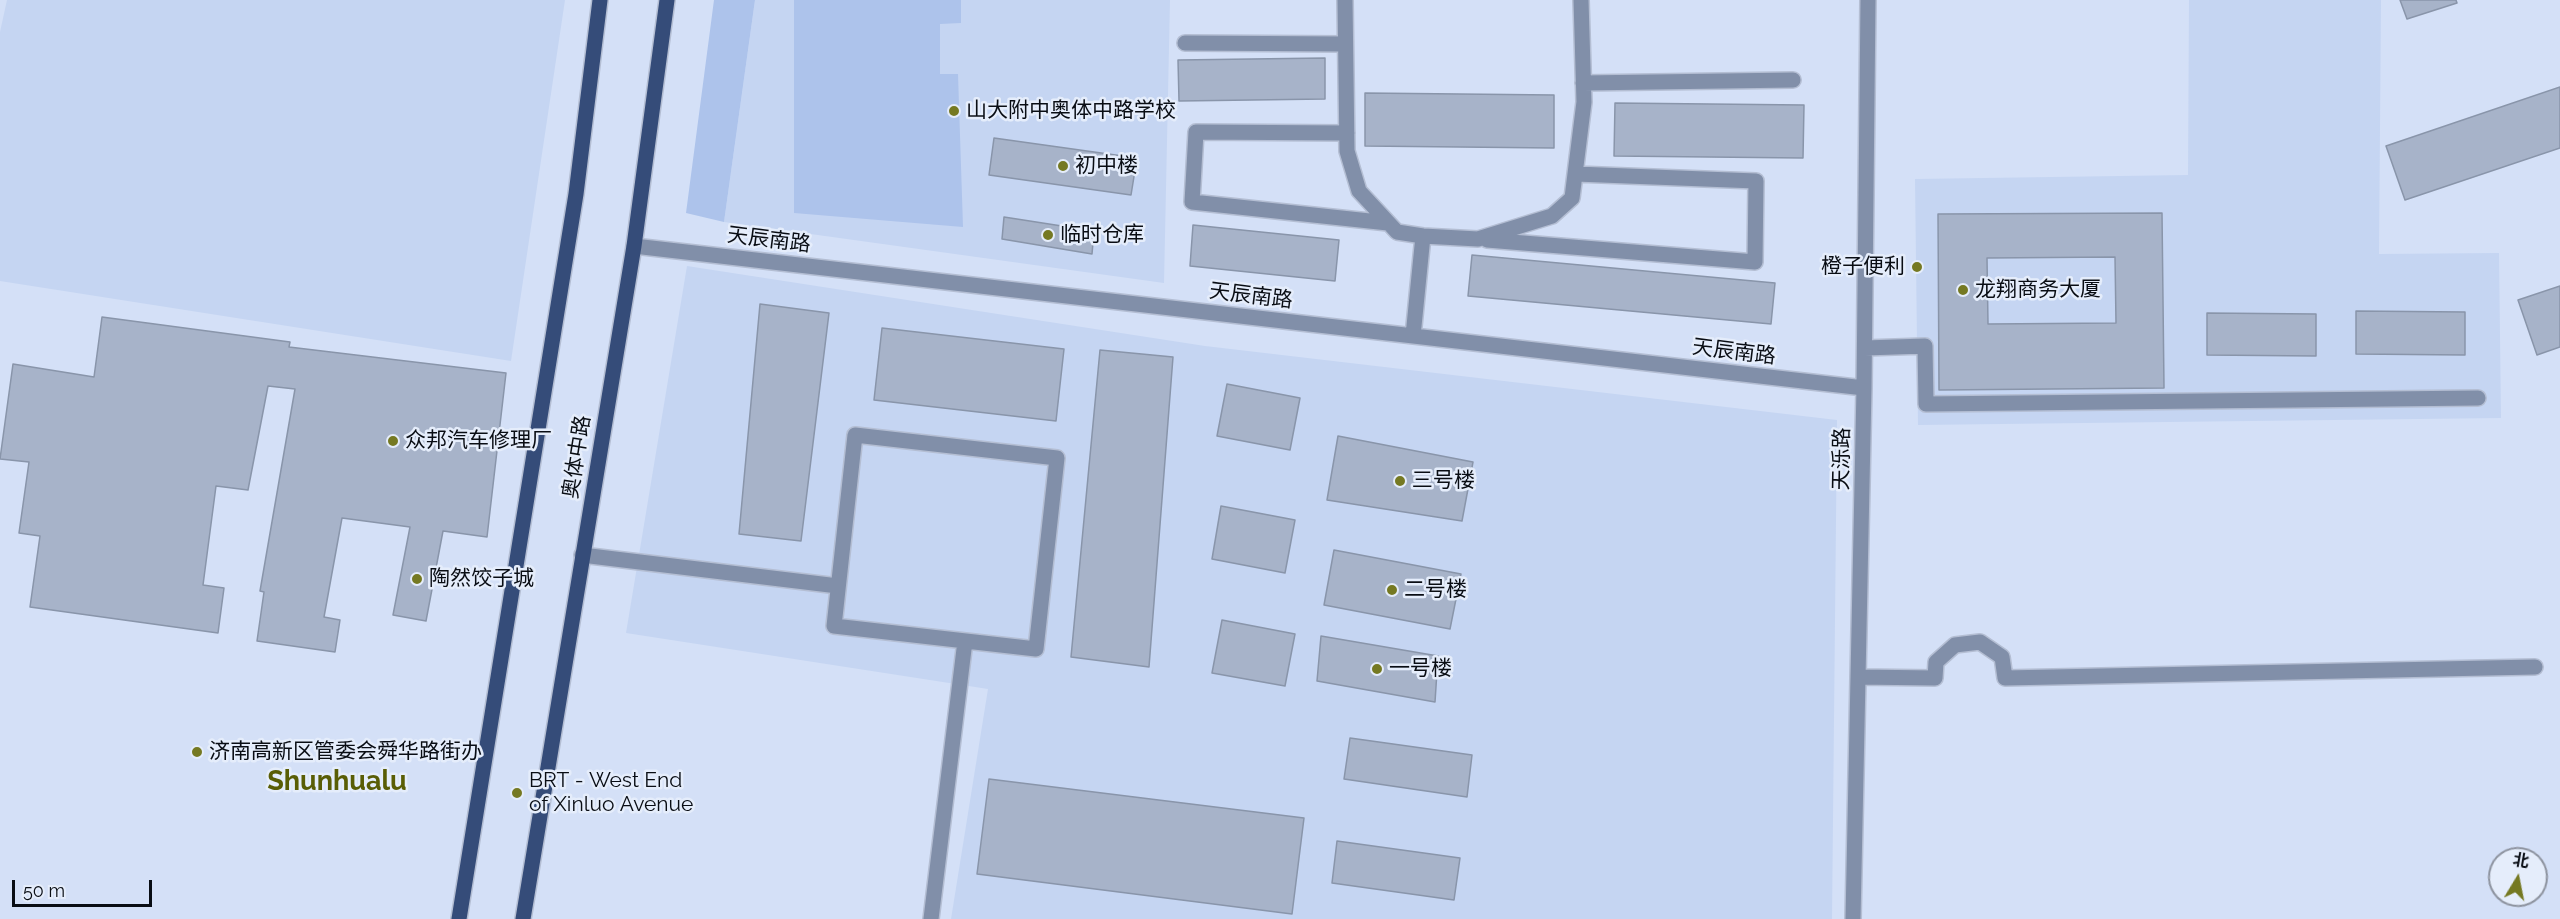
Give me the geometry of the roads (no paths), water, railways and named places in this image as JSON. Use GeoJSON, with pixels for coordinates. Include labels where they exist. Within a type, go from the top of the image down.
{"type":"FeatureCollection","features":[{"type":"Feature","properties":{"kind":"main road","name":"奥体中路"},"geometry":{"type":"LineString","coordinates":[[459,919],[576,194],[600,0]]}},
{"type":"Feature","properties":{"kind":"main road","name":"奥体中路"},"geometry":{"type":"LineString","coordinates":[[523,919],[634,246],[667,0]]}},
{"type":"Feature","properties":{"kind":"street"},"geometry":{"type":"LineString","coordinates":[[1345,0],[1347,151],[1359,191],[1396,232],[1755,262],[1756,181],[1576,174]]}},
{"type":"Feature","properties":{"kind":"street"},"geometry":{"type":"LineString","coordinates":[[1478,239],[1552,216],[1572,198],[1584,102],[1581,0]]}},
{"type":"Feature","properties":{"kind":"street","name":"天泺路"},"geometry":{"type":"LineString","coordinates":[[1853,919],[1865,348],[1868,0]]}},
{"type":"Feature","properties":{"kind":"street"},"geometry":{"type":"LineString","coordinates":[[1185,43],[1345,44]]}},
{"type":"Feature","properties":{"kind":"street"},"geometry":{"type":"LineString","coordinates":[[1583,83],[1793,80]]}},
{"type":"Feature","properties":{"kind":"street"},"geometry":{"type":"LineString","coordinates":[[1347,133],[1196,132],[1192,202],[1388,223]]}},
{"type":"Feature","properties":{"kind":"street"},"geometry":{"type":"LineString","coordinates":[[1413,336],[1423,236]]}},
{"type":"Feature","properties":{"kind":"street","name":"天辰南路"},"geometry":{"type":"LineString","coordinates":[[634,246],[1864,388]]}},
{"type":"Feature","properties":{"kind":"street"},"geometry":{"type":"LineString","coordinates":[[1865,348],[1925,346],[1926,404],[2478,398]]}},
{"type":"Feature","properties":{"kind":"street"},"geometry":{"type":"LineString","coordinates":[[855,435],[1057,458],[1036,649],[834,626],[838,586],[855,435]]}},
{"type":"Feature","properties":{"kind":"street"},"geometry":{"type":"LineString","coordinates":[[582,555],[838,586]]}},
{"type":"Feature","properties":{"kind":"street"},"geometry":{"type":"LineString","coordinates":[[931,919],[965,641]]}},
{"type":"Feature","properties":{"kind":"street"},"geometry":{"type":"LineString","coordinates":[[1858,677],[1935,678],[1936,662],[1955,645],[1980,642],[2002,657],[2005,678],[2535,667]]}},
{"type":"Feature","properties":{"kind":"place","name":"山大附中奥体中路学校"},"geometry":{"type":"Point","coordinates":[954,111]}},
{"type":"Feature","properties":{"kind":"place","name":"初中楼"},"geometry":{"type":"Point","coordinates":[1063,166]}},
{"type":"Feature","properties":{"kind":"place","name":"临时仓库"},"geometry":{"type":"Point","coordinates":[1048,235]}},
{"type":"Feature","properties":{"kind":"place","name":"橙子便利"},"geometry":{"type":"Point","coordinates":[1917,267]}},
{"type":"Feature","properties":{"kind":"place","name":"龙翔商务大厦"},"geometry":{"type":"Point","coordinates":[1963,290]}},
{"type":"Feature","properties":{"kind":"place","name":"众邦汽车修理厂"},"geometry":{"type":"Point","coordinates":[393,441]}},
{"type":"Feature","properties":{"kind":"place","name":"三号楼"},"geometry":{"type":"Point","coordinates":[1400,481]}},
{"type":"Feature","properties":{"kind":"place","name":"陶然饺子城"},"geometry":{"type":"Point","coordinates":[417,579]}},
{"type":"Feature","properties":{"kind":"place","name":"二号楼"},"geometry":{"type":"Point","coordinates":[1392,590]}},
{"type":"Feature","properties":{"kind":"place","name":"一号楼"},"geometry":{"type":"Point","coordinates":[1377,669]}},
{"type":"Feature","properties":{"kind":"place","name":"济南高新区管委会舜华路街办"},"geometry":{"type":"Point","coordinates":[197,752]}},
{"type":"Feature","properties":{"kind":"place","name":"BRT - West End of Xinluo Avenue"},"geometry":{"type":"Point","coordinates":[517,793]}},
{"type":"Feature","properties":{"kind":"district","name":"Shunhualu"},"geometry":{"type":"Point","coordinates":[337,782]}}]}
